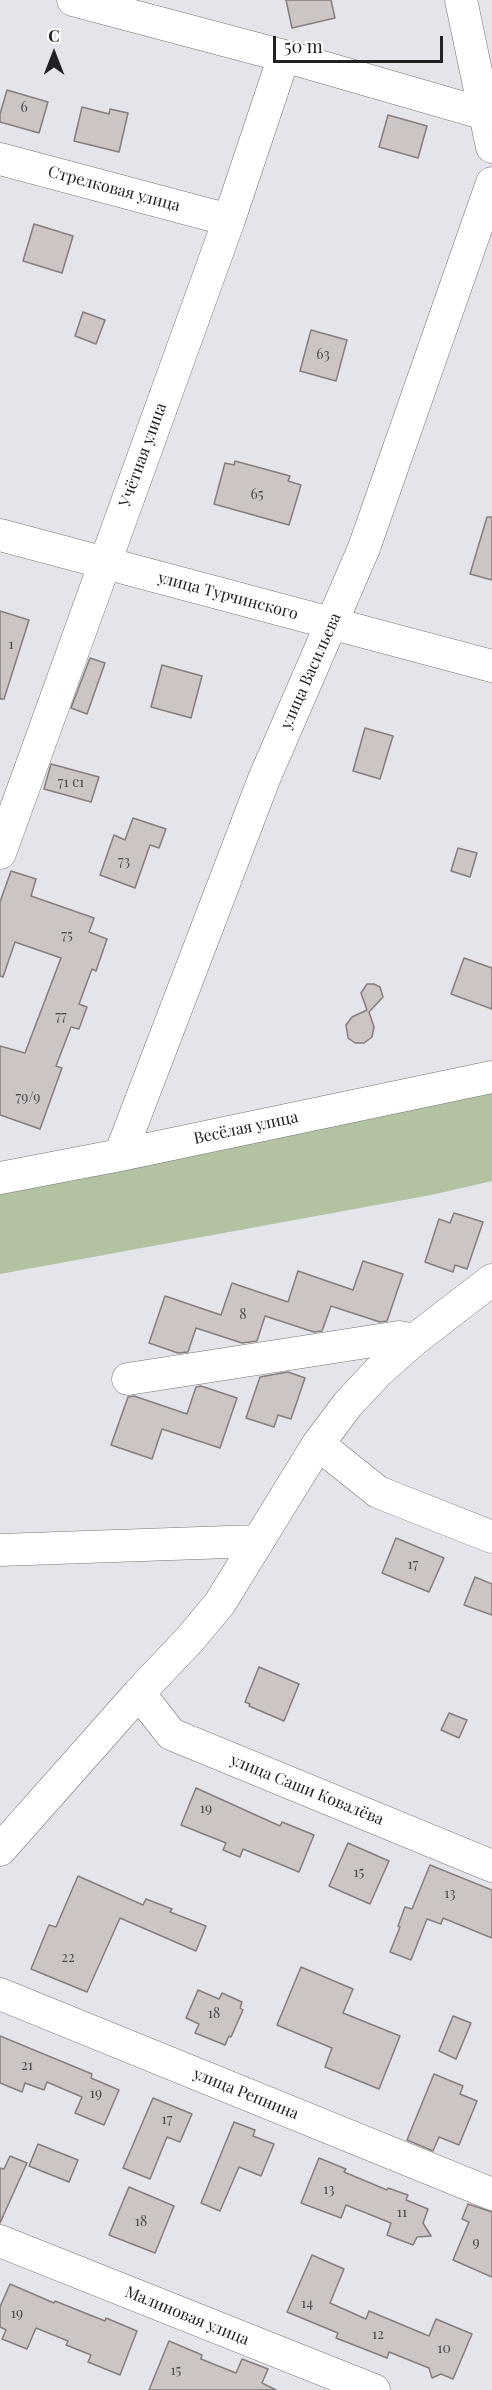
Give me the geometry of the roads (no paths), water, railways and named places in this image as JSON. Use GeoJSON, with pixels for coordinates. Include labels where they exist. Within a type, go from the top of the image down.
{"type":"FeatureCollection","features":[{"type":"Feature","properties":{"kind":"street"},"geometry":{"type":"LineString","coordinates":[[73,0],[284,56],[485,114]]}},
{"type":"Feature","properties":{"kind":"street"},"geometry":{"type":"LineString","coordinates":[[461,0],[492,147]]}},
{"type":"Feature","properties":{"kind":"street","name":"Учётная улица"},"geometry":{"type":"LineString","coordinates":[[2,841],[229,220],[284,56]]}},
{"type":"Feature","properties":{"kind":"street","name":"Стрелковая улица"},"geometry":{"type":"LineString","coordinates":[[0,159],[229,220]]}},
{"type":"Feature","properties":{"kind":"street","name":"улица Васильева"},"geometry":{"type":"LineString","coordinates":[[120,1155],[264,779],[333,625],[364,548],[492,183]]}},
{"type":"Feature","properties":{"kind":"street","name":"улица Турчинского"},"geometry":{"type":"LineString","coordinates":[[0,534],[492,666]]}},
{"type":"Feature","properties":{"kind":"street","name":"Весёлая улица"},"geometry":{"type":"LineString","coordinates":[[0,1178],[492,1077]]}},
{"type":"Feature","properties":{"kind":"street"},"geometry":{"type":"LineString","coordinates":[[0,1850],[220,1603],[318,1444],[355,1396],[414,1340],[492,1280]]}},
{"type":"Feature","properties":{"kind":"street"},"geometry":{"type":"LineString","coordinates":[[128,1379],[399,1337],[414,1340]]}},
{"type":"Feature","properties":{"kind":"street"},"geometry":{"type":"LineString","coordinates":[[318,1444],[378,1492],[492,1537]]}},
{"type":"Feature","properties":{"kind":"street"},"geometry":{"type":"LineString","coordinates":[[0,1550],[257,1540]]}},
{"type":"Feature","properties":{"kind":"street","name":"улица Саши Ковалёва"},"geometry":{"type":"LineString","coordinates":[[139,1693],[171,1734],[492,1866]]}},
{"type":"Feature","properties":{"kind":"street","name":"улица Репнина"},"geometry":{"type":"LineString","coordinates":[[0,1994],[492,2194]]}},
{"type":"Feature","properties":{"kind":"street","name":"Малиновая улица"},"geometry":{"type":"LineString","coordinates":[[0,2241],[374,2390]]}}]}
